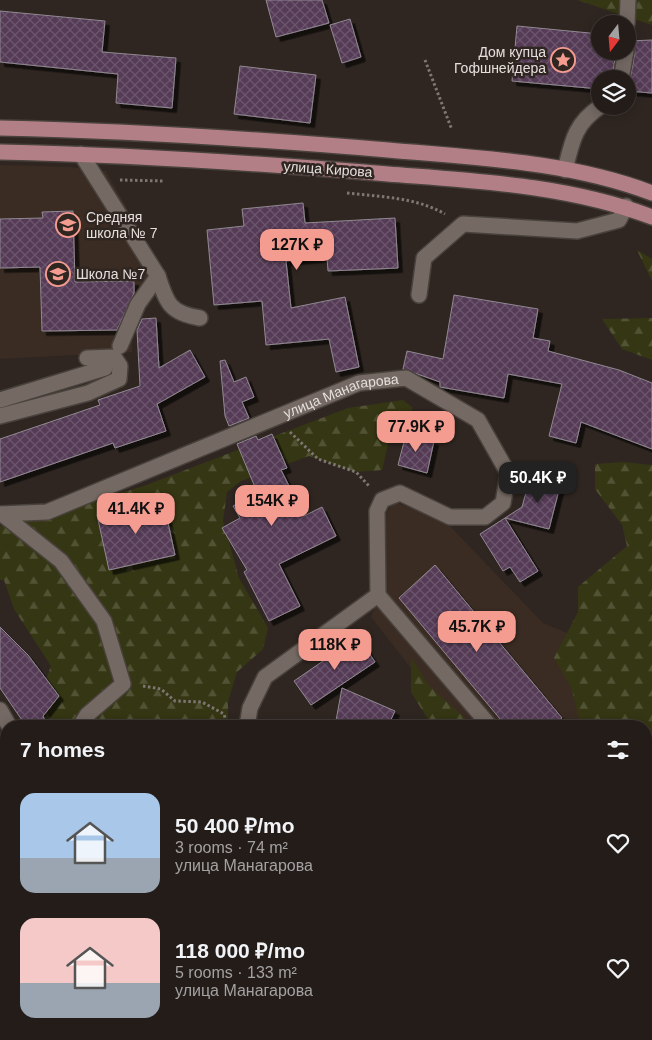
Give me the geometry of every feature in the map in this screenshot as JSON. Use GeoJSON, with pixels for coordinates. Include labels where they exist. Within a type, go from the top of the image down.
{"type":"FeatureCollection","features":[{"type":"Feature","properties":{"kind":"main road","name":"улица Кирова"},"geometry":{"type":"LineString","coordinates":[[0,128],[71,130],[325,145],[528,162],[626,183],[652,193]]}},
{"type":"Feature","properties":{"kind":"main road","name":"улица Кирова"},"geometry":{"type":"LineString","coordinates":[[0,152],[81,154],[281,165],[528,185],[626,206],[652,216]]}},
{"type":"Feature","properties":{"kind":"street"},"geometry":{"type":"LineString","coordinates":[[628,0],[628,15]]}},
{"type":"Feature","properties":{"kind":"street"},"geometry":{"type":"LineString","coordinates":[[565,170],[574,135],[591,113]]}},
{"type":"Feature","properties":{"kind":"street"},"geometry":{"type":"LineString","coordinates":[[81,154],[158,276],[167,303],[182,315],[200,318]]}},
{"type":"Feature","properties":{"kind":"street"},"geometry":{"type":"LineString","coordinates":[[418,296],[424,258],[463,224],[577,231],[619,220],[626,206]]}},
{"type":"Feature","properties":{"kind":"street"},"geometry":{"type":"LineString","coordinates":[[120,346],[138,304],[158,276]]}},
{"type":"Feature","properties":{"kind":"street"},"geometry":{"type":"LineString","coordinates":[[0,416],[88,393],[119,379],[120,366],[114,357],[86,358]]}},
{"type":"Feature","properties":{"kind":"street"},"geometry":{"type":"LineString","coordinates":[[0,400],[105,368]]}},
{"type":"Feature","properties":{"kind":"street","name":"улица Манагарова"},"geometry":{"type":"LineString","coordinates":[[1,514],[47,512],[359,383],[406,378],[478,420],[508,473],[503,503],[485,517],[450,517],[400,493],[382,500]]}},
{"type":"Feature","properties":{"kind":"street"},"geometry":{"type":"LineString","coordinates":[[382,500],[376,511],[378,595],[485,720]]}},
{"type":"Feature","properties":{"kind":"street"},"geometry":{"type":"LineString","coordinates":[[1,514],[61,561],[104,621],[123,684],[87,715],[84,720]]}},
{"type":"Feature","properties":{"kind":"street"},"geometry":{"type":"LineString","coordinates":[[248,720],[250,708],[265,677],[378,595]]}},
{"type":"Feature","properties":{"kind":"path"},"geometry":{"type":"LineString","coordinates":[[424,60],[452,130]]}},
{"type":"Feature","properties":{"kind":"path"},"geometry":{"type":"LineString","coordinates":[[115,180],[165,181]]}},
{"type":"Feature","properties":{"kind":"path"},"geometry":{"type":"LineString","coordinates":[[345,193],[403,199],[428,205],[463,224]]}},
{"type":"Feature","properties":{"kind":"path"},"geometry":{"type":"LineString","coordinates":[[279,416],[293,436],[318,459],[356,472],[382,500]]}},
{"type":"Feature","properties":{"kind":"path"},"geometry":{"type":"LineString","coordinates":[[161,689],[175,701],[202,702],[224,714],[226,720]]}},
{"type":"Feature","properties":{"kind":"shaded area","name":"Средняя школа № 7"},"geometry":{"type":"Polygon","coordinates":[[[0,165],[70,167],[106,171],[167,279],[136,292],[132,318],[132,352],[0,359],[0,165]]]}},
{"type":"Feature","properties":{"kind":"shaded area"},"geometry":{"type":"Polygon","coordinates":[[[394,502],[445,521],[543,623],[628,658],[644,720],[451,720],[371,617],[385,585],[384,516],[394,502]]]}},
{"type":"Feature","properties":{"kind":"green space"},"geometry":{"type":"Polygon","coordinates":[[[577,0],[652,0],[652,25],[636,20],[636,15],[622,15],[577,0]]]}},
{"type":"Feature","properties":{"kind":"green space"},"geometry":{"type":"Polygon","coordinates":[[[637,250],[652,259],[652,281],[637,250]]]}},
{"type":"Feature","properties":{"kind":"green space"},"geometry":{"type":"Polygon","coordinates":[[[652,318],[652,360],[622,349],[602,319],[652,318]]]}},
{"type":"Feature","properties":{"kind":"green space"},"geometry":{"type":"Polygon","coordinates":[[[403,400],[413,408],[388,444],[382,470],[356,472],[309,456],[241,481],[227,492],[223,521],[239,578],[268,628],[263,649],[237,672],[228,702],[228,720],[36,720],[34,714],[51,666],[14,609],[4,580],[0,580],[0,526],[141,487],[348,408],[403,400]],[[163,501],[97,515],[109,570],[174,555],[163,501]]]}},
{"type":"Feature","properties":{"kind":"green space"},"geometry":{"type":"Polygon","coordinates":[[[623,462],[652,465],[652,610],[650,614],[652,615],[652,720],[579,720],[571,687],[554,658],[578,612],[578,587],[627,546],[622,525],[595,489],[595,464],[623,462]]]}},
{"type":"Feature","properties":{"kind":"green space"},"geometry":{"type":"Polygon","coordinates":[[[411,657],[429,686],[467,720],[428,720],[411,692],[411,657]]]}},
{"type":"Feature","properties":{"kind":"building"},"geometry":{"type":"Polygon","coordinates":[[[266,0],[322,0],[329,23],[276,37],[266,0]]]}},
{"type":"Feature","properties":{"kind":"building"},"geometry":{"type":"Polygon","coordinates":[[[0,11],[105,21],[102,52],[176,58],[172,108],[116,103],[118,74],[0,62],[0,11]]]}},
{"type":"Feature","properties":{"kind":"building"},"geometry":{"type":"Polygon","coordinates":[[[350,19],[361,57],[342,63],[330,25],[350,19]]]}},
{"type":"Feature","properties":{"kind":"building"},"geometry":{"type":"Polygon","coordinates":[[[517,26],[591,33],[591,60],[615,60],[613,70],[591,70],[591,88],[512,81],[517,26]]]}},
{"type":"Feature","properties":{"kind":"building"},"geometry":{"type":"Polygon","coordinates":[[[652,40],[652,93],[636,92],[636,70],[632,70],[634,60],[636,60],[636,41],[652,40]]]}},
{"type":"Feature","properties":{"kind":"building"},"geometry":{"type":"Polygon","coordinates":[[[240,66],[316,75],[310,123],[234,114],[240,66]]]}},
{"type":"Feature","properties":{"kind":"building"},"geometry":{"type":"Polygon","coordinates":[[[303,203],[305,223],[395,218],[398,268],[328,271],[327,257],[286,261],[291,308],[345,297],[359,367],[336,372],[329,339],[266,345],[262,301],[214,305],[207,230],[244,226],[242,209],[303,203]]]}},
{"type":"Feature","properties":{"kind":"building","name":"Школа №7"},"geometry":{"type":"Polygon","coordinates":[[[73,211],[75,282],[134,281],[134,293],[117,330],[42,331],[40,267],[0,268],[0,219],[43,218],[42,212],[73,211]]]}},
{"type":"Feature","properties":{"kind":"building"},"geometry":{"type":"Polygon","coordinates":[[[454,295],[538,309],[533,338],[550,341],[548,351],[619,370],[652,383],[652,449],[581,422],[576,443],[549,436],[562,384],[508,374],[504,398],[440,387],[440,382],[403,369],[407,351],[443,359],[454,295]]]}},
{"type":"Feature","properties":{"kind":"building"},"geometry":{"type":"Polygon","coordinates":[[[156,318],[159,368],[190,350],[205,377],[157,404],[166,431],[115,448],[113,443],[0,482],[0,439],[100,405],[98,400],[140,386],[137,330],[142,319],[156,318]]]}},
{"type":"Feature","properties":{"kind":"building"},"geometry":{"type":"Polygon","coordinates":[[[225,360],[234,382],[246,377],[254,397],[242,402],[249,418],[229,426],[225,416],[220,361],[225,360]]]}},
{"type":"Feature","properties":{"kind":"building"},"geometry":{"type":"Polygon","coordinates":[[[272,434],[287,468],[281,470],[304,516],[322,507],[336,536],[279,564],[300,606],[269,621],[244,572],[247,570],[222,528],[240,518],[233,506],[257,492],[237,444],[256,436],[258,440],[272,434]]]}},
{"type":"Feature","properties":{"kind":"building"},"geometry":{"type":"Polygon","coordinates":[[[406,434],[434,441],[427,473],[398,465],[406,434]]]}},
{"type":"Feature","properties":{"kind":"building"},"geometry":{"type":"Polygon","coordinates":[[[530,478],[560,486],[549,529],[505,518],[522,507],[530,478]]]}},
{"type":"Feature","properties":{"kind":"building"},"geometry":{"type":"Polygon","coordinates":[[[163,500],[175,555],[109,570],[97,515],[163,500]]]}},
{"type":"Feature","properties":{"kind":"building"},"geometry":{"type":"Polygon","coordinates":[[[505,518],[538,571],[520,582],[510,567],[503,571],[480,534],[505,518]]]}},
{"type":"Feature","properties":{"kind":"building"},"geometry":{"type":"Polygon","coordinates":[[[435,565],[562,718],[560,720],[501,720],[399,598],[435,565]]]}},
{"type":"Feature","properties":{"kind":"building"},"geometry":{"type":"Polygon","coordinates":[[[0,627],[28,655],[59,696],[43,716],[45,720],[22,720],[0,688],[0,627]]]}},
{"type":"Feature","properties":{"kind":"building"},"geometry":{"type":"Polygon","coordinates":[[[358,637],[375,662],[311,705],[294,681],[358,637]]]}},
{"type":"Feature","properties":{"kind":"building"},"geometry":{"type":"Polygon","coordinates":[[[342,688],[395,711],[391,720],[336,720],[342,688]]]}},
{"type":"Feature","properties":{"kind":"place","name":"Дом купца Гофшнейдера"},"geometry":{"type":"Point","coordinates":[563,60]}},
{"type":"Feature","properties":{"kind":"place","name":"Средняя школа № 7"},"geometry":{"type":"Point","coordinates":[68,225]}},
{"type":"Feature","properties":{"kind":"place","name":"Школа №7"},"geometry":{"type":"Point","coordinates":[58,274]}}]}
